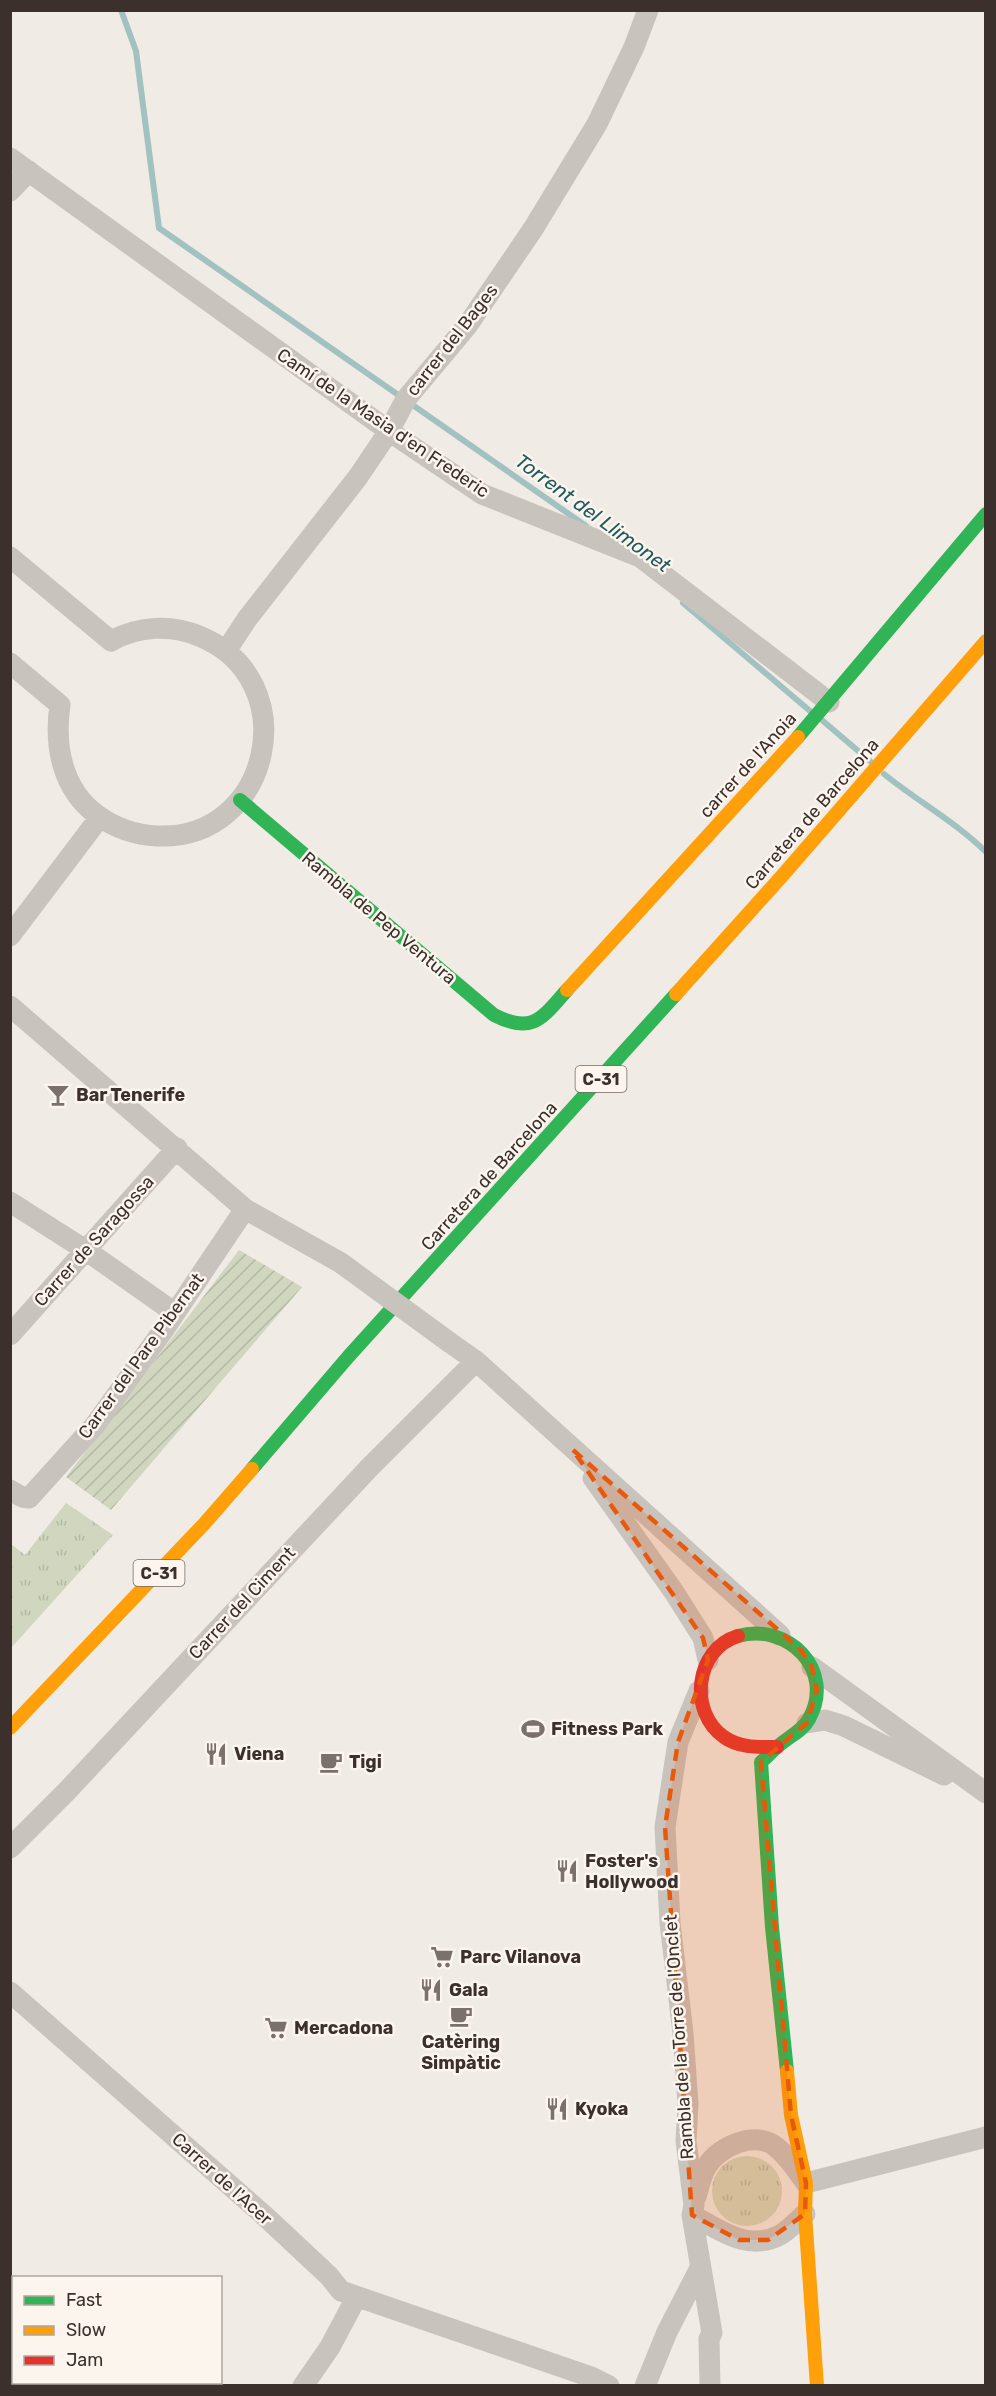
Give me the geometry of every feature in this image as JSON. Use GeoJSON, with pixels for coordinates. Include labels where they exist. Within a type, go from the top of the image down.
{"type":"FeatureCollection","features":[{"type":"Feature","properties":{"kind":"main road","name":"carrer de l'Anoia"},"geometry":{"type":"LineString","coordinates":[[523,1026],[540,1020],[829,702],[986,514]]}},
{"type":"Feature","properties":{"kind":"main road","name":"Carretera de Barcelona"},"geometry":{"type":"LineString","coordinates":[[10,1728],[204,1524],[348,1358],[782,876],[986,641]]}},
{"type":"Feature","properties":{"kind":"main road","name":"Rambla de Pep Ventura"},"geometry":{"type":"LineString","coordinates":[[240,800],[494,1015],[515,1026],[523,1026]]}},
{"type":"Feature","properties":{"kind":"main road"},"geometry":{"type":"LineString","coordinates":[[777,1747],[748,1748],[726,1739],[714,1729],[704,1712],[699,1691],[700,1679],[708,1660],[720,1646],[732,1638],[750,1632],[780,1635],[801,1650],[812,1667],[817,1690],[807,1723],[761,1762],[774,1948],[791,2115],[806,2183],[817,2385]]}},
{"type":"Feature","properties":{"kind":"street","name":"carrer del Bages"},"geometry":{"type":"LineString","coordinates":[[226,651],[248,619],[358,477],[389,431],[406,399],[467,326],[533,229],[597,124],[634,47],[648,10]]}},
{"type":"Feature","properties":{"kind":"street","name":"Camí de la Masia d'en Frederic"},"geometry":{"type":"LineString","coordinates":[[10,158],[389,431],[482,494],[640,557],[829,702]]}},
{"type":"Feature","properties":{"kind":"street"},"geometry":{"type":"LineString","coordinates":[[10,191],[29,171]]}},
{"type":"Feature","properties":{"kind":"street"},"geometry":{"type":"LineString","coordinates":[[10,557],[111,641],[132,632],[172,628],[209,640],[226,651],[252,681],[260,700],[264,722],[263,752],[258,770],[240,800],[226,813],[204,827],[168,836],[134,833],[116,826],[100,817],[80,798],[68,780],[59,758],[57,739],[60,705],[10,663]]}},
{"type":"Feature","properties":{"kind":"street"},"geometry":{"type":"LineString","coordinates":[[10,936],[100,817]]}},
{"type":"Feature","properties":{"kind":"street"},"geometry":{"type":"LineString","coordinates":[[10,1006],[245,1209],[341,1263],[476,1361],[780,1635]]}},
{"type":"Feature","properties":{"kind":"street","name":"Carrer de Saragossa"},"geometry":{"type":"LineString","coordinates":[[10,1335],[177,1148]]}},
{"type":"Feature","properties":{"kind":"street"},"geometry":{"type":"LineString","coordinates":[[10,1202],[87,1251],[175,1313]]}},
{"type":"Feature","properties":{"kind":"street","name":"Carrer del Pare Pibernat"},"geometry":{"type":"LineString","coordinates":[[20,1494],[94,1425],[175,1313],[245,1209]]}},
{"type":"Feature","properties":{"kind":"street","name":"Carrer del Ciment"},"geometry":{"type":"LineString","coordinates":[[10,1848],[19,1835],[67,1791],[369,1468],[476,1361]]}},
{"type":"Feature","properties":{"kind":"street"},"geometry":{"type":"LineString","coordinates":[[573,1450],[674,1592],[703,1638],[708,1660]]}},
{"type":"Feature","properties":{"kind":"street"},"geometry":{"type":"LineString","coordinates":[[812,1667],[986,1794]]}},
{"type":"Feature","properties":{"kind":"street","name":"Rambla de la Torre de l'Onclet"},"geometry":{"type":"LineString","coordinates":[[699,1691],[678,1742],[665,1827],[670,1923],[683,2033],[688,2104],[686,2141],[700,2268],[704,2277],[712,2333],[709,2339],[710,2385]]}},
{"type":"Feature","properties":{"kind":"street"},"geometry":{"type":"LineString","coordinates":[[807,1723],[825,1720],[844,1726],[986,1794]]}},
{"type":"Feature","properties":{"kind":"street","name":"Carrer de l'Acer"},"geometry":{"type":"LineString","coordinates":[[10,1992],[267,2218],[329,2276],[341,2291],[609,2385]]}},
{"type":"Feature","properties":{"kind":"street"},"geometry":{"type":"LineString","coordinates":[[806,2214],[782,2234],[768,2240],[754,2242],[739,2240],[693,2210],[706,2166],[719,2152],[737,2143],[756,2140],[775,2145],[806,2183],[986,2137]]}},
{"type":"Feature","properties":{"kind":"street"},"geometry":{"type":"LineString","coordinates":[[799,2148],[837,2175]]}},
{"type":"Feature","properties":{"kind":"street"},"geometry":{"type":"LineString","coordinates":[[645,2385],[667,2332],[700,2268]]}},
{"type":"Feature","properties":{"kind":"street"},"geometry":{"type":"LineString","coordinates":[[303,2385],[330,2347],[356,2298]]}},
{"type":"Feature","properties":{"kind":"highlighted area"},"geometry":{"type":"Polygon","coordinates":[[[573,1450],[801,1650],[812,1667],[817,1690],[807,1723],[761,1762],[791,2115],[806,2183],[805,2214],[768,2240],[739,2240],[692,2215],[665,1827],[678,1742],[708,1660],[703,1638],[573,1450]]]}},
{"type":"Feature","properties":{"kind":"green space"},"geometry":{"type":"Polygon","coordinates":[[[239,1250],[302,1287],[111,1510],[66,1477],[239,1250]]]}},
{"type":"Feature","properties":{"kind":"green space"},"geometry":{"type":"Polygon","coordinates":[[[66,1503],[113,1535],[11,1648],[11,1544],[25,1555],[66,1503]]]}},
{"type":"Feature","properties":{"kind":"green space"},"geometry":{"type":"Polygon","coordinates":[[[740,2156],[754,2156],[767,2162],[776,2171],[782,2184],[780,2204],[772,2216],[754,2226],[740,2226],[727,2220],[718,2211],[712,2198],[712,2184],[718,2171],[727,2162],[740,2156]]]}},
{"type":"Feature","properties":{"kind":"waterway","name":"Torrent del Llimonet"},"geometry":{"type":"LineString","coordinates":[[121,10],[136,51],[159,228],[586,526]]}},
{"type":"Feature","properties":{"kind":"waterway","name":"Torrent del Llimonet"},"geometry":{"type":"LineString","coordinates":[[683,603],[810,711]]}},
{"type":"Feature","properties":{"kind":"waterway","name":"Torrent del Llimonet"},"geometry":{"type":"LineString","coordinates":[[823,721],[870,761]]}},
{"type":"Feature","properties":{"kind":"waterway","name":"Torrent del Llimonet"},"geometry":{"type":"LineString","coordinates":[[884,774],[962,831],[986,852]]}},
{"type":"Feature","properties":{"kind":"traffic: fast"},"geometry":{"type":"LineString","coordinates":[[798,737],[986,514]]}},
{"type":"Feature","properties":{"kind":"traffic: fast"},"geometry":{"type":"LineString","coordinates":[[240,800],[494,1015],[507,1021],[528,1023],[551,1009],[567,990]]}},
{"type":"Feature","properties":{"kind":"traffic: fast"},"geometry":{"type":"LineString","coordinates":[[252,1469],[348,1357],[676,994]]}},
{"type":"Feature","properties":{"kind":"traffic: fast"},"geometry":{"type":"LineString","coordinates":[[738,1636],[757,1634],[774,1636],[790,1643],[812,1668],[816,1683],[816,1701],[807,1723],[761,1762],[772,1927],[787,2071]]}},
{"type":"Feature","properties":{"kind":"traffic: slow"},"geometry":{"type":"LineString","coordinates":[[676,994],[986,641]]}},
{"type":"Feature","properties":{"kind":"traffic: slow"},"geometry":{"type":"LineString","coordinates":[[567,990],[798,737]]}},
{"type":"Feature","properties":{"kind":"traffic: slow"},"geometry":{"type":"LineString","coordinates":[[10,1728],[204,1524],[252,1469]]}},
{"type":"Feature","properties":{"kind":"traffic: slow"},"geometry":{"type":"LineString","coordinates":[[787,2071],[791,2115],[806,2183],[805,2214],[817,2386]]}},
{"type":"Feature","properties":{"kind":"traffic: jam"},"geometry":{"type":"LineString","coordinates":[[738,1636],[724,1643],[705,1667],[701,1682],[701,1697],[705,1712],[713,1726],[730,1741],[749,1746],[777,1747]]}},
{"type":"Feature","properties":{"kind":"place","name":"Bar Tenerife"},"geometry":{"type":"Point","coordinates":[58,1095]}},
{"type":"Feature","properties":{"kind":"place","name":"Fitness Park"},"geometry":{"type":"Point","coordinates":[533,1729]}},
{"type":"Feature","properties":{"kind":"place","name":"Viena"},"geometry":{"type":"Point","coordinates":[216,1754]}},
{"type":"Feature","properties":{"kind":"place","name":"Tigi"},"geometry":{"type":"Point","coordinates":[331,1762]}},
{"type":"Feature","properties":{"kind":"place","name":"Foster's Hollywood"},"geometry":{"type":"Point","coordinates":[567,1871]}},
{"type":"Feature","properties":{"kind":"place","name":"Parc Vilanova"},"geometry":{"type":"Point","coordinates":[442,1957]}},
{"type":"Feature","properties":{"kind":"place","name":"Gala"},"geometry":{"type":"Point","coordinates":[431,1990]}},
{"type":"Feature","properties":{"kind":"place","name":"Catèring Simpàtic"},"geometry":{"type":"Point","coordinates":[461,2016]}},
{"type":"Feature","properties":{"kind":"place","name":"Mercadona"},"geometry":{"type":"Point","coordinates":[276,2028]}},
{"type":"Feature","properties":{"kind":"place","name":"Kyoka"},"geometry":{"type":"Point","coordinates":[557,2109]}}]}
